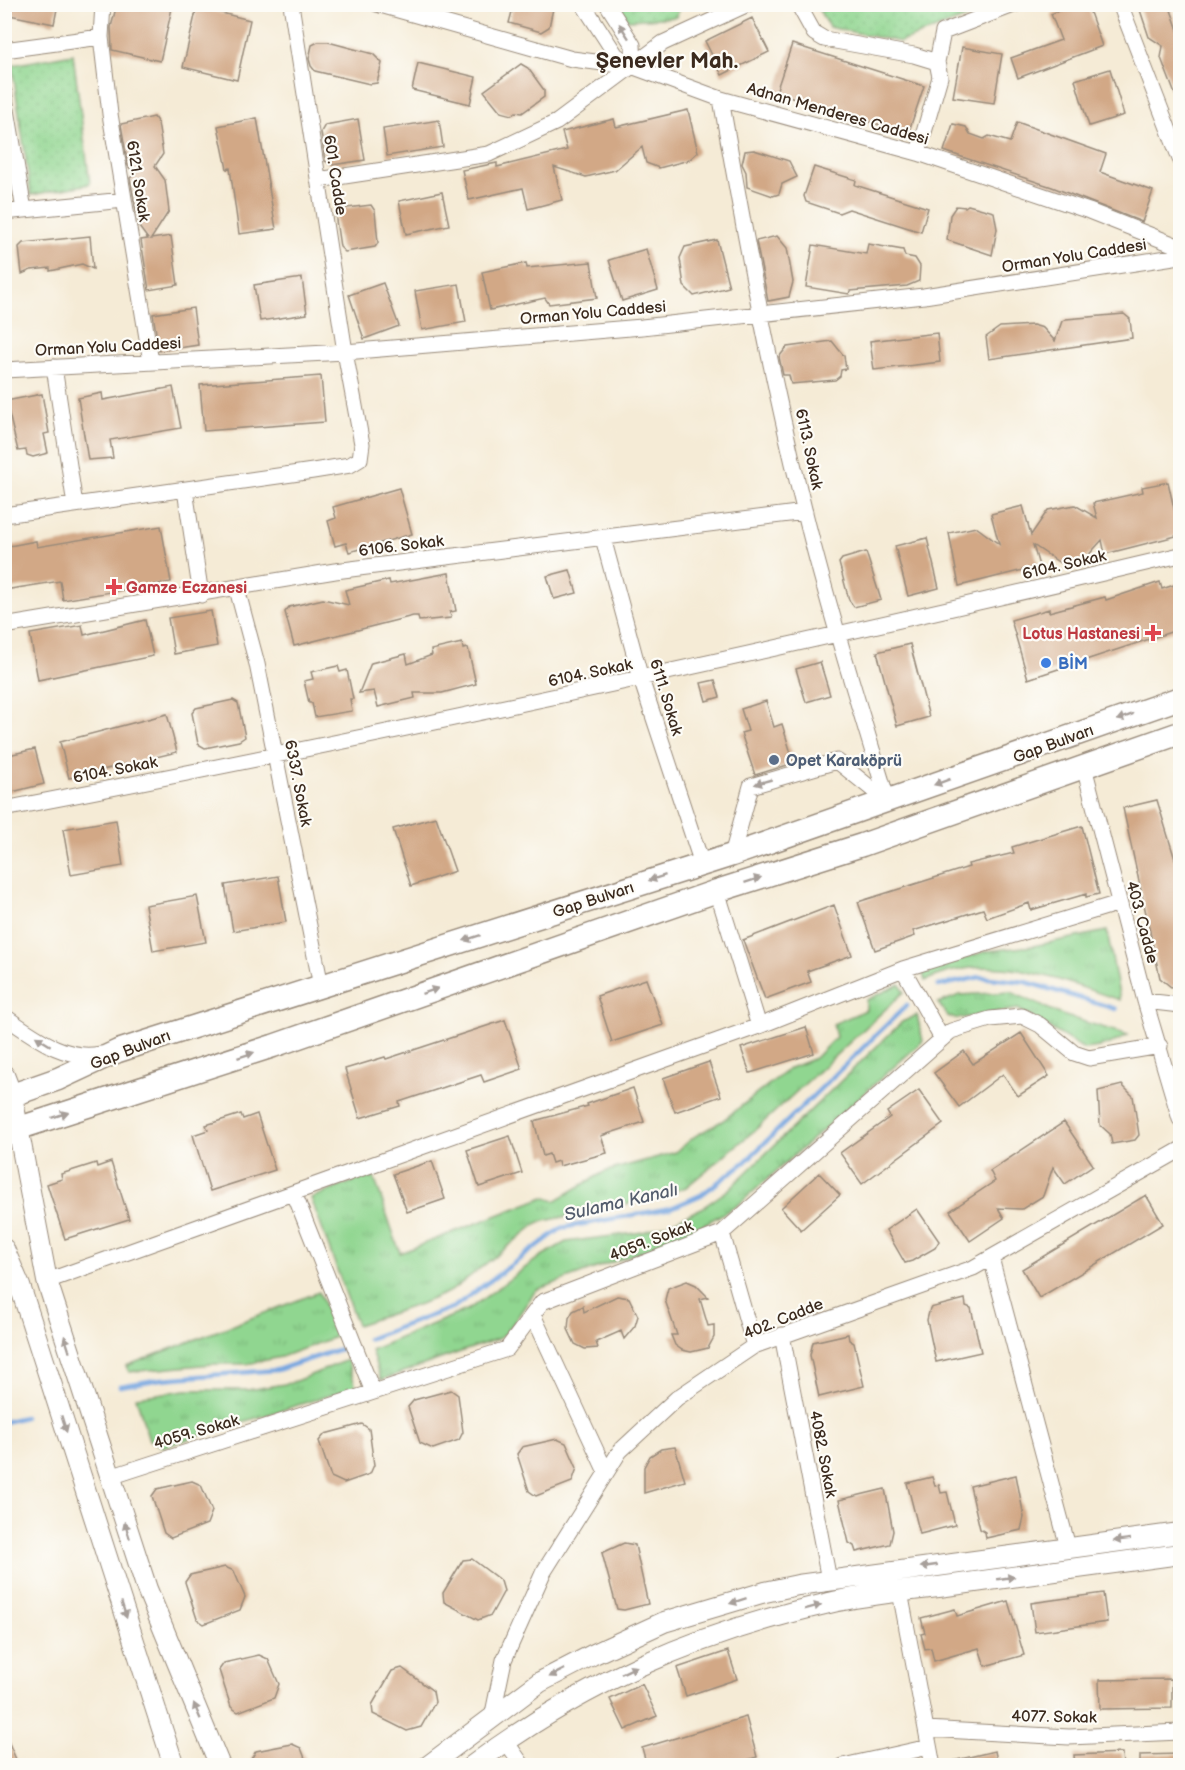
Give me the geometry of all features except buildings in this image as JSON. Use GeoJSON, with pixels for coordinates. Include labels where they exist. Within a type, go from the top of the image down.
{"type":"FeatureCollection","features":[{"type":"Feature","properties":{"kind":"highway","name":"Gap Bulvarı"},"geometry":{"type":"LineString","coordinates":[[7,1090],[58,1079],[118,1051],[732,855],[1180,698]]}},
{"type":"Feature","properties":{"kind":"highway","name":"Gap Bulvarı"},"geometry":{"type":"LineString","coordinates":[[11,1131],[273,1046],[717,891],[862,845],[1180,733]]}},
{"type":"Feature","properties":{"kind":"main road"},"geometry":{"type":"LineString","coordinates":[[7,1090],[11,1131],[46,1281],[147,1589],[220,1766]]}},
{"type":"Feature","properties":{"kind":"main road"},"geometry":{"type":"LineString","coordinates":[[4,1249],[12,1289],[174,1766]]}},
{"type":"Feature","properties":{"kind":"main road"},"geometry":{"type":"LineString","coordinates":[[428,1766],[540,1682],[664,1622],[765,1592],[1068,1547],[1180,1533]]}},
{"type":"Feature","properties":{"kind":"main road"},"geometry":{"type":"LineString","coordinates":[[471,1766],[505,1740],[578,1694],[693,1642],[831,1602],[1180,1554]]}},
{"type":"Feature","properties":{"kind":"street","name":"6121. Sokak"},"geometry":{"type":"LineString","coordinates":[[103,4],[101,37],[124,200],[151,362]]}},
{"type":"Feature","properties":{"kind":"street","name":"601. Cadde"},"geometry":{"type":"LineString","coordinates":[[185,489],[350,465],[360,459],[362,444],[345,352],[291,4]]}},
{"type":"Feature","properties":{"kind":"street","name":"Adnan Menderes Caddesi"},"geometry":{"type":"LineString","coordinates":[[376,4],[572,59],[634,67],[721,99],[918,153],[1089,211],[1180,247]]}},
{"type":"Feature","properties":{"kind":"street"},"geometry":{"type":"LineString","coordinates":[[583,4],[616,55],[634,67]]}},
{"type":"Feature","properties":{"kind":"street"},"geometry":{"type":"LineString","coordinates":[[607,4],[633,45],[634,67]]}},
{"type":"Feature","properties":{"kind":"street"},"geometry":{"type":"LineString","coordinates":[[318,180],[489,154],[557,122],[634,67],[663,43],[748,4]]}},
{"type":"Feature","properties":{"kind":"street"},"geometry":{"type":"LineString","coordinates":[[798,4],[814,33],[824,39],[914,55],[937,62]]}},
{"type":"Feature","properties":{"kind":"street"},"geometry":{"type":"LineString","coordinates":[[918,153],[940,77],[937,62],[943,32],[1016,4]]}},
{"type":"Feature","properties":{"kind":"street"},"geometry":{"type":"LineString","coordinates":[[1120,4],[1180,159]]}},
{"type":"Feature","properties":{"kind":"street"},"geometry":{"type":"LineString","coordinates":[[4,50],[101,37]]}},
{"type":"Feature","properties":{"kind":"street"},"geometry":{"type":"LineString","coordinates":[[4,92],[24,210]]}},
{"type":"Feature","properties":{"kind":"street","name":"6113. Sokak"},"geometry":{"type":"LineString","coordinates":[[721,99],[743,227],[805,512],[838,636],[888,802]]}},
{"type":"Feature","properties":{"kind":"street"},"geometry":{"type":"LineString","coordinates":[[4,212],[124,200]]}},
{"type":"Feature","properties":{"kind":"street","name":"Orman Yolu Caddesi"},"geometry":{"type":"LineString","coordinates":[[4,370],[345,352],[642,327],[924,296],[1180,256]]}},
{"type":"Feature","properties":{"kind":"street"},"geometry":{"type":"LineString","coordinates":[[54,367],[75,505]]}},
{"type":"Feature","properties":{"kind":"street"},"geometry":{"type":"LineString","coordinates":[[4,515],[185,489],[201,595]]}},
{"type":"Feature","properties":{"kind":"street","name":"6106. Sokak"},"geometry":{"type":"LineString","coordinates":[[4,626],[335,571],[805,512]]}},
{"type":"Feature","properties":{"kind":"street","name":"6111. Sokak"},"geometry":{"type":"LineString","coordinates":[[603,538],[641,679],[702,864]]}},
{"type":"Feature","properties":{"kind":"street","name":"6104. Sokak"},"geometry":{"type":"LineString","coordinates":[[4,809],[275,757],[641,679],[838,636],[1180,555]]}},
{"type":"Feature","properties":{"kind":"street","name":"6337. Sokak"},"geometry":{"type":"LineString","coordinates":[[237,589],[257,664],[321,986]]}},
{"type":"Feature","properties":{"kind":"street"},"geometry":{"type":"LineString","coordinates":[[732,855],[751,786],[837,760],[888,802]]}},
{"type":"Feature","properties":{"kind":"street","name":"403. Cadde"},"geometry":{"type":"LineString","coordinates":[[1084,766],[1145,1001],[1180,1119]]}},
{"type":"Feature","properties":{"kind":"street"},"geometry":{"type":"LineString","coordinates":[[717,891],[759,1026]]}},
{"type":"Feature","properties":{"kind":"street"},"geometry":{"type":"LineString","coordinates":[[46,1281],[759,1026],[903,969],[1119,903]]}},
{"type":"Feature","properties":{"kind":"street"},"geometry":{"type":"LineString","coordinates":[[903,969],[942,1039]]}},
{"type":"Feature","properties":{"kind":"street"},"geometry":{"type":"LineString","coordinates":[[1145,1001],[1180,1005]]}},
{"type":"Feature","properties":{"kind":"street"},"geometry":{"type":"LineString","coordinates":[[4,1016],[49,1046],[84,1057],[118,1051]]}},
{"type":"Feature","properties":{"kind":"street","name":"4059. Sokak"},"geometry":{"type":"LineString","coordinates":[[110,1477],[507,1349],[542,1302],[722,1233],[951,1032],[990,1019],[1022,1016],[1040,1025],[1074,1053],[1089,1058],[1160,1046]]}},
{"type":"Feature","properties":{"kind":"street","name":"402. Cadde"},"geometry":{"type":"LineString","coordinates":[[492,1718],[504,1660],[543,1572],[620,1451],[677,1398],[754,1346],[973,1268],[1180,1149]]}},
{"type":"Feature","properties":{"kind":"street"},"geometry":{"type":"LineString","coordinates":[[294,1192],[373,1392]]}},
{"type":"Feature","properties":{"kind":"street"},"geometry":{"type":"LineString","coordinates":[[722,1233],[754,1346]]}},
{"type":"Feature","properties":{"kind":"street"},"geometry":{"type":"LineString","coordinates":[[991,1258],[1068,1547]]}},
{"type":"Feature","properties":{"kind":"street"},"geometry":{"type":"LineString","coordinates":[[533,1315],[606,1472]]}},
{"type":"Feature","properties":{"kind":"street","name":"4082. Sokak"},"geometry":{"type":"LineString","coordinates":[[782,1335],[829,1581]]}},
{"type":"Feature","properties":{"kind":"street"},"geometry":{"type":"LineString","coordinates":[[900,1592],[933,1766]]}},
{"type":"Feature","properties":{"kind":"street","name":"4077. Sokak"},"geometry":{"type":"LineString","coordinates":[[926,1729],[1069,1737],[1180,1732]]}},
{"type":"Feature","properties":{"kind":"street"},"geometry":{"type":"LineString","coordinates":[[505,1740],[523,1766]]}},
{"type":"Feature","properties":{"kind":"street"},"geometry":{"type":"LineString","coordinates":[[843,1766],[929,1747]]}},
{"type":"Feature","properties":{"kind":"green space"},"geometry":{"type":"Polygon","coordinates":[[[618,5],[679,5],[677,17],[628,20],[618,5]]]}},
{"type":"Feature","properties":{"kind":"green space"},"geometry":{"type":"Polygon","coordinates":[[[816,5],[1002,5],[900,42],[829,27],[816,5]]]}},
{"type":"Feature","properties":{"kind":"green space"},"geometry":{"type":"Polygon","coordinates":[[[73,54],[90,184],[31,195],[12,65],[73,54]]]}},
{"type":"Feature","properties":{"kind":"green space"},"geometry":{"type":"Polygon","coordinates":[[[1107,931],[1120,1000],[1024,971],[974,968],[950,972],[925,981],[922,970],[988,951],[1033,946],[1107,931]]]}},
{"type":"Feature","properties":{"kind":"green space"},"geometry":{"type":"Polygon","coordinates":[[[900,984],[904,992],[754,1131],[686,1187],[648,1200],[539,1222],[451,1291],[357,1325],[311,1198],[373,1174],[400,1253],[544,1197],[555,1201],[604,1172],[676,1152],[695,1136],[722,1121],[790,1068],[815,1058],[836,1037],[833,1024],[866,1010],[866,1000],[900,984]]]}},
{"type":"Feature","properties":{"kind":"green space"},"geometry":{"type":"Polygon","coordinates":[[[1011,992],[1062,1015],[1128,1035],[1107,1045],[1084,1049],[1018,1009],[956,1019],[948,1016],[938,1003],[960,995],[1011,992]]]}},
{"type":"Feature","properties":{"kind":"green space"},"geometry":{"type":"Polygon","coordinates":[[[917,1015],[923,1041],[738,1205],[684,1236],[536,1290],[507,1332],[500,1338],[381,1380],[371,1350],[469,1309],[540,1257],[566,1242],[643,1232],[668,1224],[702,1208],[728,1190],[902,1022],[917,1015]]]}},
{"type":"Feature","properties":{"kind":"green space"},"geometry":{"type":"Polygon","coordinates":[[[319,1292],[338,1336],[281,1357],[247,1364],[212,1364],[129,1372],[126,1366],[319,1292]]]}},
{"type":"Feature","properties":{"kind":"green space"},"geometry":{"type":"Polygon","coordinates":[[[347,1360],[356,1387],[163,1447],[149,1440],[136,1397],[185,1390],[247,1390],[291,1383],[347,1360]]]}},
{"type":"Feature","properties":{"kind":"waterway","name":"Sulama Kanalı"},"geometry":{"type":"LineString","coordinates":[[938,986],[980,977],[1026,982],[1116,1009]]}},
{"type":"Feature","properties":{"kind":"waterway","name":"Sulama Kanalı"},"geometry":{"type":"LineString","coordinates":[[368,1339],[454,1307],[562,1228],[671,1208],[701,1195],[745,1162],[907,1005]]}},
{"type":"Feature","properties":{"kind":"waterway","name":"Sulama Kanalı"},"geometry":{"type":"LineString","coordinates":[[120,1386],[161,1379],[277,1370],[343,1348]]}},
{"type":"Feature","properties":{"kind":"waterway","name":"Sulama Kanalı"},"geometry":{"type":"LineString","coordinates":[[4,1422],[24,1417]]}},
{"type":"Feature","properties":{"kind":"place","name":"Gamze Eczanesi"},"geometry":{"type":"Point","coordinates":[114,587]}},
{"type":"Feature","properties":{"kind":"place","name":"Lotus Hastanesi"},"geometry":{"type":"Point","coordinates":[1153,633]}},
{"type":"Feature","properties":{"kind":"place","name":"BİM"},"geometry":{"type":"Point","coordinates":[1046,663]}},
{"type":"Feature","properties":{"kind":"place","name":"Opet Karaköprü"},"geometry":{"type":"Point","coordinates":[774,760]}},
{"type":"Feature","properties":{"kind":"district","name":"Şenevler Mah."},"geometry":{"type":"Point","coordinates":[667,60]}}]}
